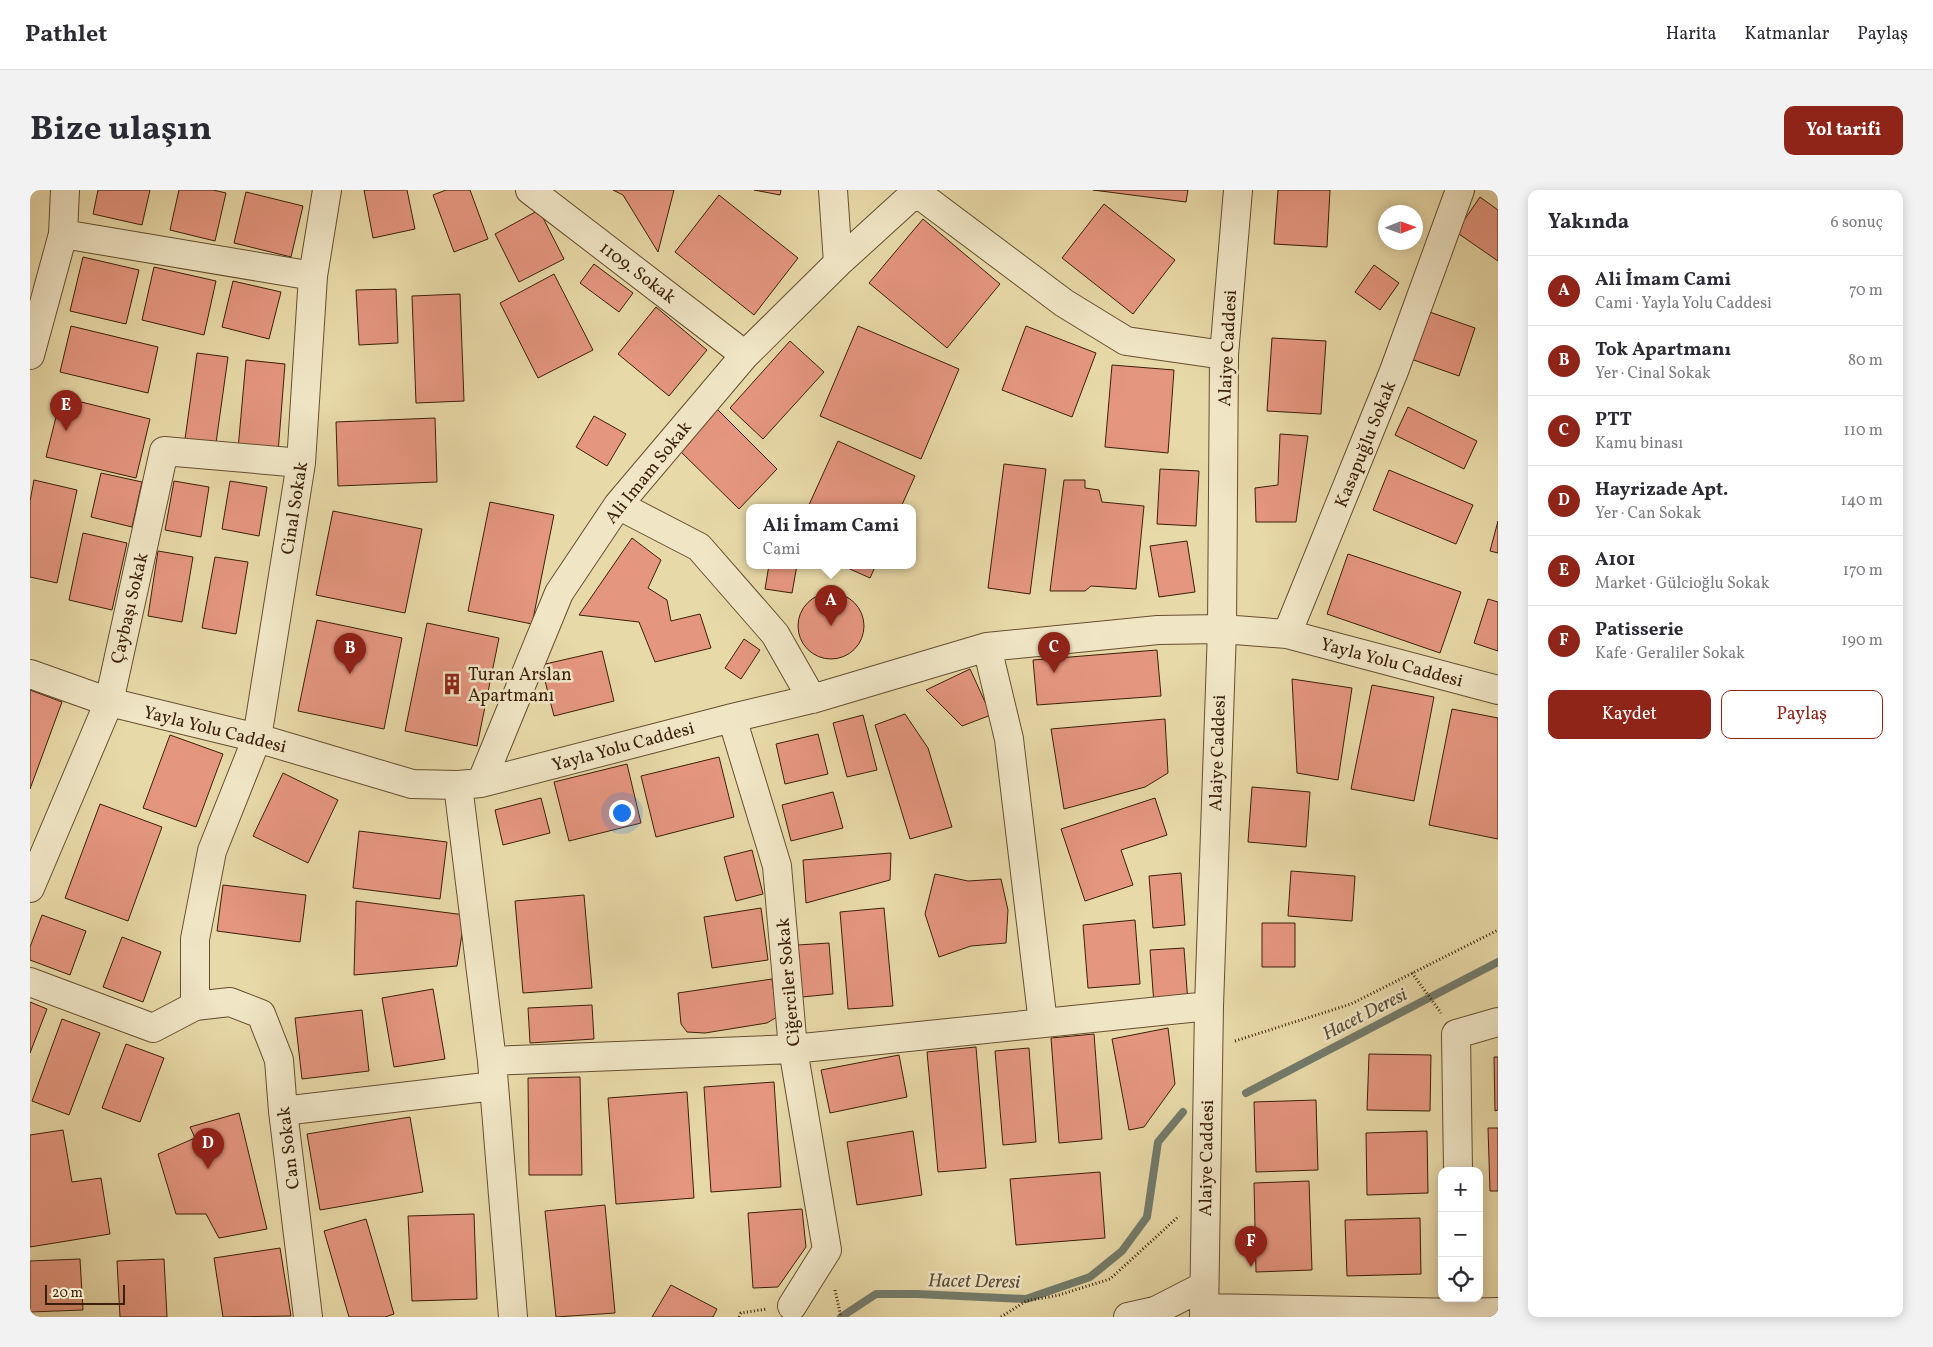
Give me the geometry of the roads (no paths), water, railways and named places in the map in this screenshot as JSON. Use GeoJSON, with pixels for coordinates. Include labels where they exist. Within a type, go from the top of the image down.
{"type":"FeatureCollection","features":[{"type":"Feature","properties":{"kind":"street"},"geometry":{"type":"LineString","coordinates":[[30,355],[64,234],[65,190]]}},
{"type":"Feature","properties":{"kind":"street","name":"Cinal Sokak"},"geometry":{"type":"LineString","coordinates":[[195,1006],[194,939],[212,851],[257,738],[301,463],[313,276],[327,190]]}},
{"type":"Feature","properties":{"kind":"street","name":"1109. Sokak"},"geometry":{"type":"LineString","coordinates":[[530,190],[745,355]]}},
{"type":"Feature","properties":{"kind":"street"},"geometry":{"type":"LineString","coordinates":[[833,190],[838,264]]}},
{"type":"Feature","properties":{"kind":"street","name":"Alaiye Caddesi"},"geometry":{"type":"LineString","coordinates":[[1204,1304],[1209,1006],[1222,629],[1224,355],[1238,190]]}},
{"type":"Feature","properties":{"kind":"street","name":"Kasapuğlu Sokak"},"geometry":{"type":"LineString","coordinates":[[1287,634],[1394,372],[1460,190]]}},
{"type":"Feature","properties":{"kind":"street","name":"Ali Imam Sokak"},"geometry":{"type":"LineString","coordinates":[[470,784],[559,593],[618,505],[745,355],[838,264],[916,192],[1064,303],[1126,341],[1224,355]]}},
{"type":"Feature","properties":{"kind":"street"},"geometry":{"type":"LineString","coordinates":[[64,234],[313,276]]}},
{"type":"Feature","properties":{"kind":"street","name":"Çaybaşı Sokak"},"geometry":{"type":"LineString","coordinates":[[30,888],[108,702],[164,451],[301,463]]}},
{"type":"Feature","properties":{"kind":"street"},"geometry":{"type":"LineString","coordinates":[[618,505],[699,547],[775,634],[812,699]]}},
{"type":"Feature","properties":{"kind":"street"},"geometry":{"type":"LineString","coordinates":[[1222,629],[1287,634]]}},
{"type":"Feature","properties":{"kind":"street","name":"Yayla Yolu Caddesi"},"geometry":{"type":"LineString","coordinates":[[30,674],[108,702],[257,738],[412,784],[470,784],[812,699],[987,647],[1158,630],[1222,629]]}},
{"type":"Feature","properties":{"kind":"street","name":"Yayla Yolu Caddesi"},"geometry":{"type":"LineString","coordinates":[[1287,634],[1498,690]]}},
{"type":"Feature","properties":{"kind":"street"},"geometry":{"type":"LineString","coordinates":[[987,647],[1009,739],[1043,1023]]}},
{"type":"Feature","properties":{"kind":"street","name":"Ciğerciler Sokak"},"geometry":{"type":"LineString","coordinates":[[732,718],[777,866],[793,1049],[827,1250],[792,1306]]}},
{"type":"Feature","properties":{"kind":"street"},"geometry":{"type":"LineString","coordinates":[[470,784],[513,1317]]}},
{"type":"Feature","properties":{"kind":"street"},"geometry":{"type":"LineString","coordinates":[[30,982],[153,1028],[195,1006]]}},
{"type":"Feature","properties":{"kind":"street","name":"Can Sokak"},"geometry":{"type":"LineString","coordinates":[[195,1006],[230,1002],[261,1014],[279,1060],[283,1111],[308,1317]]}},
{"type":"Feature","properties":{"kind":"street"},"geometry":{"type":"LineString","coordinates":[[283,1111],[493,1073],[793,1049],[1209,1006]]}},
{"type":"Feature","properties":{"kind":"street"},"geometry":{"type":"LineString","coordinates":[[1458,1167],[1456,1034],[1498,1022]]}},
{"type":"Feature","properties":{"kind":"street"},"geometry":{"type":"LineString","coordinates":[[1128,1317],[1204,1304],[1460,1306],[1498,1312]]}},
{"type":"Feature","properties":{"kind":"waterway","name":"Hacet Deresi"},"geometry":{"type":"LineString","coordinates":[[1246,1093],[1498,962]]}},
{"type":"Feature","properties":{"kind":"waterway","name":"Hacet Deresi"},"geometry":{"type":"LineString","coordinates":[[841,1317],[876,1294],[1026,1299],[1090,1277],[1122,1251],[1147,1217],[1158,1142],[1183,1112]]}},
{"type":"Feature","properties":{"kind":"place","name":"A101"},"geometry":{"type":"Point","coordinates":[66,431]}},
{"type":"Feature","properties":{"kind":"place","name":"Ali İmam Cami"},"geometry":{"type":"Point","coordinates":[831,626]}},
{"type":"Feature","properties":{"kind":"place","name":"PTT"},"geometry":{"type":"Point","coordinates":[1054,673]}},
{"type":"Feature","properties":{"kind":"place","name":"Tok Apartmanı"},"geometry":{"type":"Point","coordinates":[350,674]}},
{"type":"Feature","properties":{"kind":"place","name":"Turan Arslan Apartmanı"},"geometry":{"type":"Point","coordinates":[452,684]}},
{"type":"Feature","properties":{"kind":"place","name":"Hayrizade Apt."},"geometry":{"type":"Point","coordinates":[208,1169]}},
{"type":"Feature","properties":{"kind":"place","name":"Patisserie"},"geometry":{"type":"Point","coordinates":[1251,1267]}}]}
